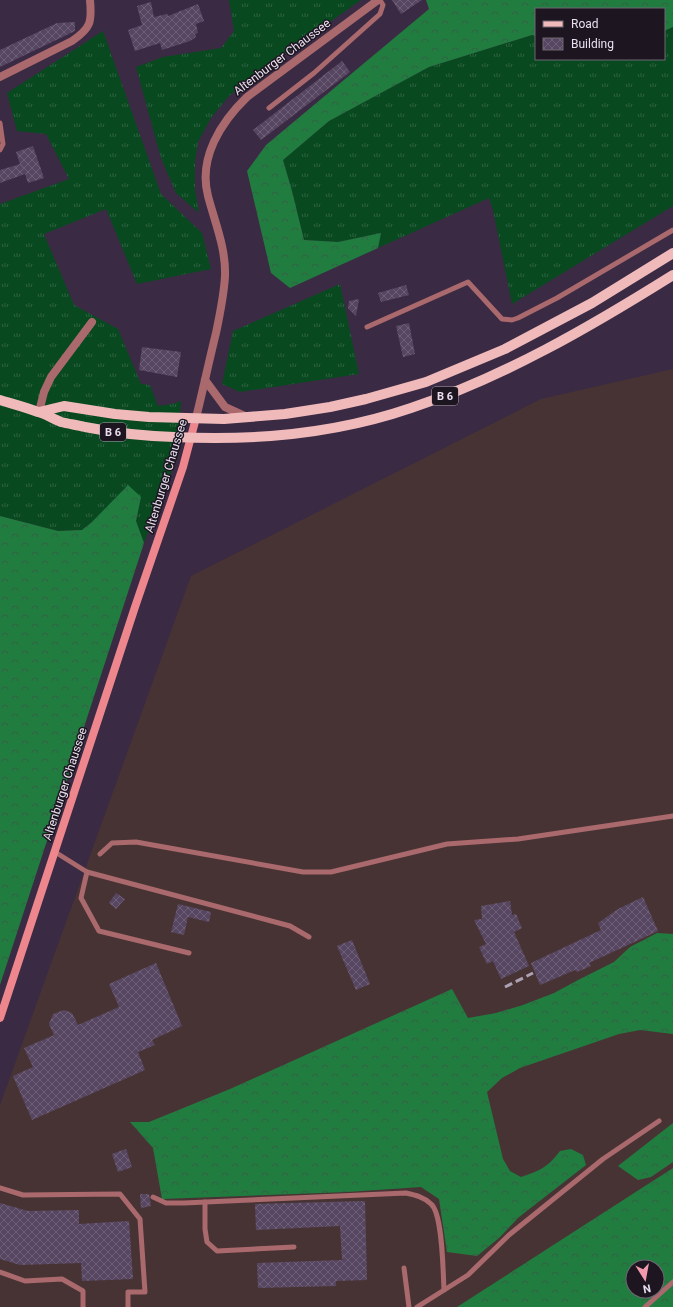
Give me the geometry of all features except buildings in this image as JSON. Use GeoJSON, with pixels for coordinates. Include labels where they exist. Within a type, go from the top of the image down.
{"type":"FeatureCollection","features":[{"type":"Feature","properties":{"kind":"main road","name":"B 6"},"geometry":{"type":"LineString","coordinates":[[39,412],[64,406],[132,416],[196,418],[249,417],[285,414],[330,407],[381,395],[426,382],[492,355],[526,339],[592,303],[673,253]]}},
{"type":"Feature","properties":{"kind":"main road","name":"B 6"},"geometry":{"type":"LineString","coordinates":[[0,400],[39,412],[60,422],[109,432],[191,438],[236,439],[288,435],[352,424],[410,409],[459,390],[555,345],[673,275]]}},
{"type":"Feature","properties":{"kind":"main road","name":"Altenburger Chaussee"},"geometry":{"type":"LineString","coordinates":[[0,1018],[135,607],[180,478],[196,418]]}},
{"type":"Feature","properties":{"kind":"street"},"geometry":{"type":"LineString","coordinates":[[0,76],[72,41],[82,34],[89,25],[90,0]]}},
{"type":"Feature","properties":{"kind":"street","name":"Altenburger Chaussee"},"geometry":{"type":"LineString","coordinates":[[196,418],[220,313],[225,276],[223,246],[207,188],[207,166],[214,141],[232,111],[247,97],[379,0]]}},
{"type":"Feature","properties":{"kind":"street"},"geometry":{"type":"LineString","coordinates":[[39,412],[44,392],[50,377],[92,322]]}},
{"type":"Feature","properties":{"kind":"street","name":"B 6"},"geometry":{"type":"LineString","coordinates":[[205,380],[225,407],[249,417]]}},
{"type":"Feature","properties":{"kind":"lane"},"geometry":{"type":"LineString","coordinates":[[269,108],[314,73],[380,14],[383,5],[379,0]]}},
{"type":"Feature","properties":{"kind":"lane"},"geometry":{"type":"LineString","coordinates":[[0,123],[3,144],[0,150]]}},
{"type":"Feature","properties":{"kind":"lane"},"geometry":{"type":"LineString","coordinates":[[367,327],[468,282],[502,319],[512,320],[557,298],[673,230]]}},
{"type":"Feature","properties":{"kind":"lane"},"geometry":{"type":"LineString","coordinates":[[100,854],[112,843],[136,842],[303,872],[331,872],[447,844],[518,839],[673,816]]}},
{"type":"Feature","properties":{"kind":"lane"},"geometry":{"type":"LineString","coordinates":[[55,852],[87,872],[290,926],[309,937]]}},
{"type":"Feature","properties":{"kind":"lane"},"geometry":{"type":"LineString","coordinates":[[87,872],[81,898],[99,930],[189,953]]}},
{"type":"Feature","properties":{"kind":"lane"},"geometry":{"type":"LineString","coordinates":[[417,1307],[468,1275],[509,1234],[604,1159],[659,1121]]}},
{"type":"Feature","properties":{"kind":"lane"},"geometry":{"type":"LineString","coordinates":[[0,1188],[24,1195],[120,1194],[140,1219],[144,1292],[128,1292],[128,1307]]}},
{"type":"Feature","properties":{"kind":"lane"},"geometry":{"type":"LineString","coordinates":[[153,1197],[166,1203],[406,1193],[420,1196],[433,1205],[439,1222],[444,1290]]}},
{"type":"Feature","properties":{"kind":"lane"},"geometry":{"type":"LineString","coordinates":[[205,1202],[205,1229],[207,1242],[217,1251],[294,1247]]}},
{"type":"Feature","properties":{"kind":"lane"},"geometry":{"type":"LineString","coordinates":[[404,1268],[409,1307]]}},
{"type":"Feature","properties":{"kind":"lane"},"geometry":{"type":"LineString","coordinates":[[0,1272],[25,1281],[62,1279],[83,1291],[83,1307]]}},
{"type":"Feature","properties":{"kind":"lane"},"geometry":{"type":"LineString","coordinates":[[645,1307],[673,1282]]}},
{"type":"Feature","properties":{"kind":"shaded area"},"geometry":{"type":"Polygon","coordinates":[[[673,369],[673,1307],[0,1307],[0,1105],[191,576],[541,399],[673,369]]]}},
{"type":"Feature","properties":{"kind":"green space"},"geometry":{"type":"Polygon","coordinates":[[[229,0],[361,0],[262,70],[229,96],[211,118],[198,142],[195,162],[195,190],[199,213],[176,193],[161,158],[136,67],[163,57],[221,48],[234,31],[229,0]]]}},
{"type":"Feature","properties":{"kind":"green space"},"geometry":{"type":"Polygon","coordinates":[[[426,0],[673,0],[673,27],[665,31],[665,8],[535,8],[535,36],[532,35],[429,67],[329,121],[283,160],[304,240],[338,242],[381,233],[378,248],[290,288],[271,273],[247,171],[266,145],[429,9],[426,0]]]}},
{"type":"Feature","properties":{"kind":"green space"},"geometry":{"type":"Polygon","coordinates":[[[673,27],[673,206],[512,304],[493,210],[489,198],[378,248],[381,233],[338,242],[304,240],[283,160],[329,121],[429,67],[532,35],[535,36],[535,60],[665,60],[665,31],[673,27]]]}},
{"type":"Feature","properties":{"kind":"green space"},"geometry":{"type":"Polygon","coordinates":[[[103,31],[161,194],[202,233],[211,269],[137,284],[106,209],[44,234],[74,305],[118,329],[141,384],[150,385],[158,406],[181,401],[178,455],[144,543],[136,521],[141,497],[92,522],[82,530],[58,531],[0,516],[0,204],[69,179],[46,134],[17,131],[7,93],[103,31]]]}},
{"type":"Feature","properties":{"kind":"green space"},"geometry":{"type":"Polygon","coordinates":[[[340,284],[359,374],[240,392],[222,384],[233,331],[340,284]]]}},
{"type":"Feature","properties":{"kind":"green space"},"geometry":{"type":"Polygon","coordinates":[[[128,485],[141,497],[136,521],[144,543],[0,985],[0,516],[58,531],[82,530],[92,522],[128,485]]]}},
{"type":"Feature","properties":{"kind":"green space"},"geometry":{"type":"Polygon","coordinates":[[[657,933],[673,934],[673,1034],[640,1030],[619,1034],[520,1068],[502,1078],[487,1092],[503,1159],[510,1171],[521,1177],[528,1175],[547,1165],[560,1151],[571,1149],[583,1155],[586,1165],[519,1217],[499,1238],[477,1256],[447,1252],[439,1199],[421,1187],[347,1192],[162,1199],[153,1148],[130,1122],[149,1122],[230,1089],[452,989],[468,1018],[496,1013],[523,1005],[554,993],[614,962],[630,947],[657,933]]]}},
{"type":"Feature","properties":{"kind":"green space"},"geometry":{"type":"Polygon","coordinates":[[[673,1123],[673,1162],[651,1177],[638,1180],[618,1166],[673,1123]]]}},
{"type":"Feature","properties":{"kind":"green space"},"geometry":{"type":"Polygon","coordinates":[[[673,1168],[673,1307],[457,1307],[673,1168]]]}},
{"type":"Feature","properties":{"kind":"railway"},"geometry":{"type":"LineString","coordinates":[[505,987],[533,973]]}}]}
